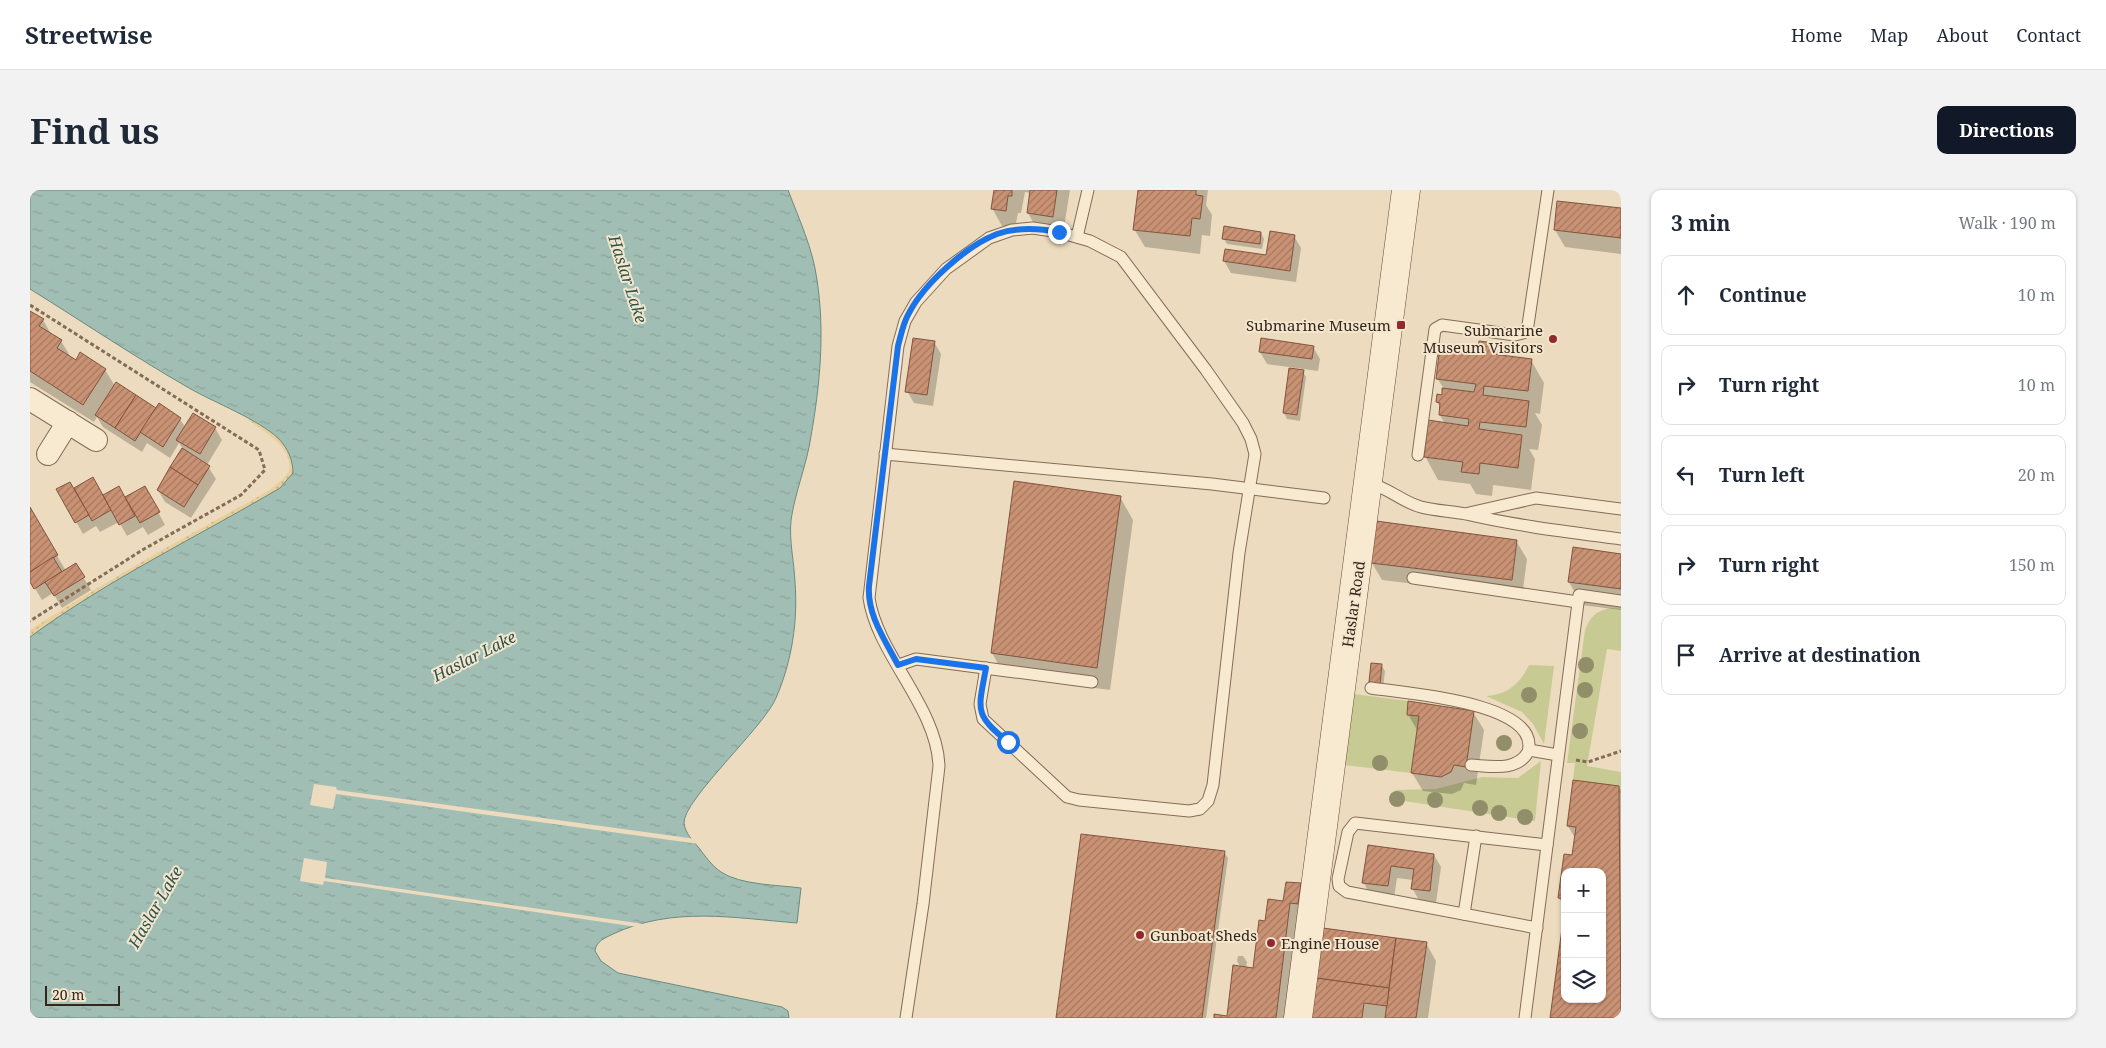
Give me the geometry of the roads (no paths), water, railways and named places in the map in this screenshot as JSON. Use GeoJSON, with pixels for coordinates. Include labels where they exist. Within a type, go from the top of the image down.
{"type":"FeatureCollection","features":[{"type":"Feature","properties":{"kind":"street","name":"Haslar Road"},"geometry":{"type":"LineString","coordinates":[[1298,1018],[1370,484],[1406,190]]}},
{"type":"Feature","properties":{"kind":"street"},"geometry":{"type":"LineString","coordinates":[[30,398],[96,440]]}},
{"type":"Feature","properties":{"kind":"street"},"geometry":{"type":"LineString","coordinates":[[48,454],[68,422]]}},
{"type":"Feature","properties":{"kind":"lane"},"geometry":{"type":"LineString","coordinates":[[1076,236],[1088,190]]}},
{"type":"Feature","properties":{"kind":"lane"},"geometry":{"type":"LineString","coordinates":[[1418,454],[1435,329],[1442,325],[1514,334],[1523,333],[1528,325],[1548,190]]}},
{"type":"Feature","properties":{"kind":"lane"},"geometry":{"type":"LineString","coordinates":[[906,1018],[923,904],[939,766],[932,736],[874,618],[869,598],[901,332],[909,313],[925,289],[959,258],[998,234],[1033,228],[1076,236],[1101,245],[1126,263],[1243,423],[1252,439],[1255,454],[1239,553],[1213,785],[1208,801],[1200,809],[1189,810],[1079,800],[1061,793],[983,719],[980,704],[986,668]]}},
{"type":"Feature","properties":{"kind":"lane"},"geometry":{"type":"LineString","coordinates":[[885,454],[1250,488],[1324,498]]}},
{"type":"Feature","properties":{"kind":"lane"},"geometry":{"type":"LineString","coordinates":[[1370,484],[1386,488],[1414,505],[1435,511],[1465,514],[1489,521],[1621,539]]}},
{"type":"Feature","properties":{"kind":"lane"},"geometry":{"type":"LineString","coordinates":[[1465,514],[1536,498],[1621,509]]}},
{"type":"Feature","properties":{"kind":"lane"},"geometry":{"type":"LineString","coordinates":[[1413,578],[1578,602]]}},
{"type":"Feature","properties":{"kind":"lane"},"geometry":{"type":"LineString","coordinates":[[1525,1018],[1579,596],[1621,601]]}},
{"type":"Feature","properties":{"kind":"lane"},"geometry":{"type":"LineString","coordinates":[[898,665],[916,659],[1092,682]]}},
{"type":"Feature","properties":{"kind":"lane"},"geometry":{"type":"LineString","coordinates":[[1371,688],[1489,708],[1507,716],[1521,728],[1528,740],[1529,750],[1522,761],[1511,765],[1471,765]]}},
{"type":"Feature","properties":{"kind":"lane"},"geometry":{"type":"LineString","coordinates":[[1529,750],[1558,755]]}},
{"type":"Feature","properties":{"kind":"lane"},"geometry":{"type":"LineString","coordinates":[[1537,928],[1347,892],[1339,886],[1338,879],[1348,832],[1355,823],[1547,845]]}},
{"type":"Feature","properties":{"kind":"lane"},"geometry":{"type":"LineString","coordinates":[[1464,914],[1476,836]]}},
{"type":"Feature","properties":{"kind":"water","name":"Haslar Lake"},"geometry":{"type":"Polygon","coordinates":[[[30,190],[788,190],[805,234],[815,268],[821,319],[817,397],[807,457],[791,520],[796,597],[793,641],[782,684],[769,711],[696,798],[687,812],[684,823],[692,840],[721,872],[738,880],[801,888],[797,923],[704,916],[658,920],[636,925],[613,934],[599,942],[595,951],[601,961],[618,973],[782,1007],[788,1011],[789,1018],[30,1018],[30,637],[122,577],[280,488],[293,473],[291,459],[285,447],[279,439],[260,425],[199,394],[30,289],[30,190]]]}},
{"type":"Feature","properties":{"kind":"place","name":"Submarine Museum"},"geometry":{"type":"Point","coordinates":[1401,325]}},
{"type":"Feature","properties":{"kind":"place","name":"Submarine Museum Visitors"},"geometry":{"type":"Point","coordinates":[1553,339]}},
{"type":"Feature","properties":{"kind":"place","name":"Gunboat Sheds"},"geometry":{"type":"Point","coordinates":[1140,935]}},
{"type":"Feature","properties":{"kind":"place","name":"Engine House"},"geometry":{"type":"Point","coordinates":[1271,943]}}]}
